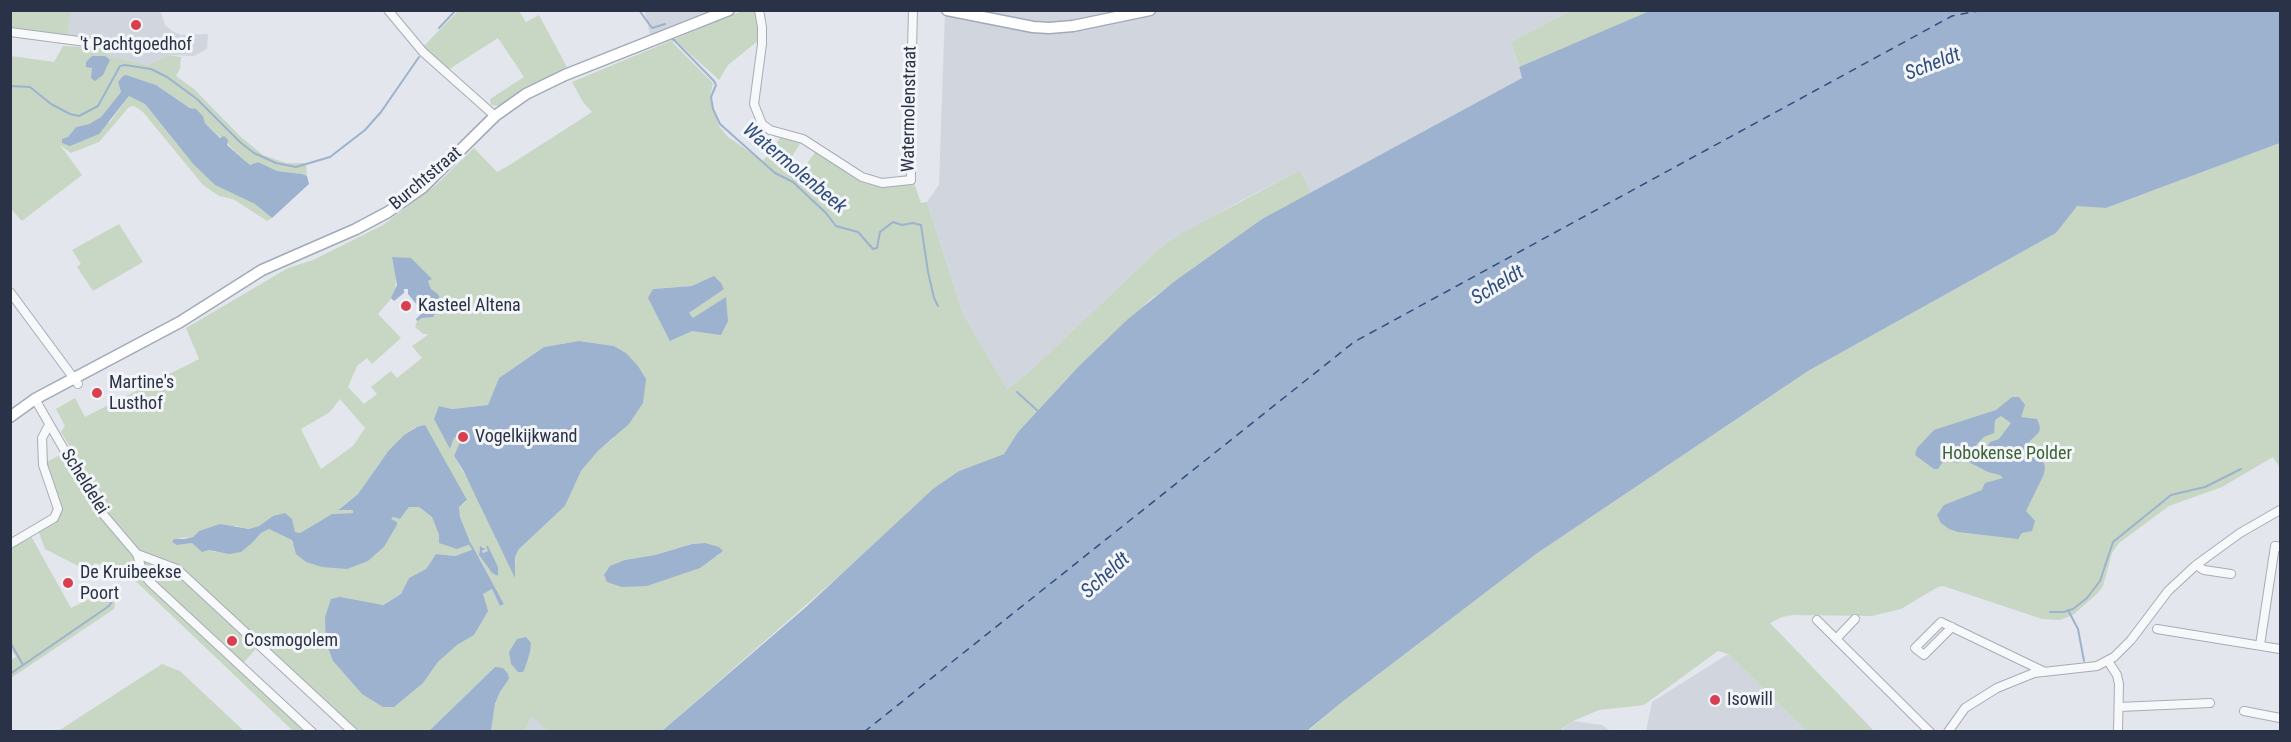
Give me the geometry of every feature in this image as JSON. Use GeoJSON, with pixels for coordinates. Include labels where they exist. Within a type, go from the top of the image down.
{"type":"FeatureCollection","features":[{"type":"Feature","properties":{"kind":"main road","name":"Burchtstraat"},"geometry":{"type":"LineString","coordinates":[[10,418],[36,402],[110,365],[123,354],[180,322],[262,270],[356,229],[388,212],[429,182],[495,116],[526,94],[545,84],[729,10]]}},
{"type":"Feature","properties":{"kind":"main road"},"geometry":{"type":"LineString","coordinates":[[947,10],[1049,28],[1073,26],[1150,10]]}},
{"type":"Feature","properties":{"kind":"street"},"geometry":{"type":"LineString","coordinates":[[388,10],[423,52],[495,116]]}},
{"type":"Feature","properties":{"kind":"street","name":"Watermolenstraat"},"geometry":{"type":"LineString","coordinates":[[759,10],[762,44],[754,104],[762,124],[770,130],[802,139],[862,177],[882,183],[911,180],[913,10]]}},
{"type":"Feature","properties":{"kind":"street"},"geometry":{"type":"LineString","coordinates":[[10,32],[94,43]]}},
{"type":"Feature","properties":{"kind":"street"},"geometry":{"type":"LineString","coordinates":[[10,292],[76,381]]}},
{"type":"Feature","properties":{"kind":"street","name":"Scheldelei"},"geometry":{"type":"LineString","coordinates":[[36,402],[98,507],[137,555],[145,577],[312,732]]}},
{"type":"Feature","properties":{"kind":"street"},"geometry":{"type":"LineString","coordinates":[[10,544],[54,518],[58,509],[43,465],[42,438],[49,425]]}},
{"type":"Feature","properties":{"kind":"street"},"geometry":{"type":"LineString","coordinates":[[1948,732],[1958,716],[1973,702],[2016,679],[2043,671],[2084,668],[2108,661],[2125,647],[2160,601],[2196,565],[2240,532],[2280,510]]}},
{"type":"Feature","properties":{"kind":"street"},"geometry":{"type":"LineString","coordinates":[[2260,645],[2275,546],[2280,547]]}},
{"type":"Feature","properties":{"kind":"street"},"geometry":{"type":"LineString","coordinates":[[137,555],[177,569],[352,732]]}},
{"type":"Feature","properties":{"kind":"street"},"geometry":{"type":"LineString","coordinates":[[2196,565],[2204,570],[2231,574]]}},
{"type":"Feature","properties":{"kind":"street"},"geometry":{"type":"LineString","coordinates":[[1836,639],[1855,619]]}},
{"type":"Feature","properties":{"kind":"street"},"geometry":{"type":"LineString","coordinates":[[1817,620],[1930,732]]}},
{"type":"Feature","properties":{"kind":"street"},"geometry":{"type":"LineString","coordinates":[[1952,627],[1924,655],[1915,648],[1941,622],[1952,627],[2043,671]]}},
{"type":"Feature","properties":{"kind":"street"},"geometry":{"type":"LineString","coordinates":[[2157,629],[2280,649]]}},
{"type":"Feature","properties":{"kind":"street"},"geometry":{"type":"LineString","coordinates":[[2016,679],[2019,671],[2018,659]]}},
{"type":"Feature","properties":{"kind":"street"},"geometry":{"type":"LineString","coordinates":[[2108,661],[2118,680],[2118,732]]}},
{"type":"Feature","properties":{"kind":"street"},"geometry":{"type":"LineString","coordinates":[[2119,706],[2210,704]]}},
{"type":"Feature","properties":{"kind":"street"},"geometry":{"type":"LineString","coordinates":[[2244,711],[2280,718]]}},
{"type":"Feature","properties":{"kind":"shaded area"},"geometry":{"type":"Polygon","coordinates":[[[160,10],[165,25],[172,31],[181,35],[208,34],[207,49],[194,56],[168,55],[149,65],[111,58],[100,48],[101,41],[67,37],[71,11],[160,10]]]}},
{"type":"Feature","properties":{"kind":"shaded area"},"geometry":{"type":"Polygon","coordinates":[[[645,11],[708,11],[650,35],[645,11]]]}},
{"type":"Feature","properties":{"kind":"shaded area"},"geometry":{"type":"Polygon","coordinates":[[[945,11],[1570,11],[1511,42],[1522,78],[1311,193],[1300,170],[1233,205],[1160,248],[1030,371],[1007,389],[963,314],[927,202],[939,185],[945,11]]]}},
{"type":"Feature","properties":{"kind":"shaded area"},"geometry":{"type":"Polygon","coordinates":[[[1728,654],[1807,731],[1646,732],[1652,702],[1728,654]]]}},
{"type":"Feature","properties":{"kind":"shaded area"},"geometry":{"type":"Polygon","coordinates":[[[530,715],[547,731],[525,732],[530,715]]]}},
{"type":"Feature","properties":{"kind":"shaded area"},"geometry":{"type":"Polygon","coordinates":[[[1573,721],[1602,725],[1610,731],[1559,732],[1573,721]]]}},
{"type":"Feature","properties":{"kind":"green space"},"geometry":{"type":"Polygon","coordinates":[[[10,11],[71,11],[67,37],[11,28],[10,11]]]}},
{"type":"Feature","properties":{"kind":"green space"},"geometry":{"type":"Polygon","coordinates":[[[458,11],[519,11],[526,22],[539,15],[568,69],[528,86],[500,106],[491,105],[490,99],[524,77],[498,38],[448,70],[422,48],[458,11]]]}},
{"type":"Feature","properties":{"kind":"green space"},"geometry":{"type":"Polygon","coordinates":[[[742,11],[755,11],[759,40],[728,65],[719,80],[676,41],[672,42],[713,83],[710,97],[719,126],[728,137],[763,161],[781,137],[801,142],[783,171],[796,178],[817,150],[864,183],[876,186],[914,183],[921,203],[927,202],[963,314],[1007,389],[1030,371],[1160,248],[1184,232],[1300,170],[1311,193],[1262,219],[1151,299],[1079,366],[1018,432],[1004,454],[959,471],[662,731],[547,731],[531,716],[525,731],[491,731],[495,705],[509,679],[495,667],[429,731],[357,731],[261,643],[239,668],[308,731],[293,731],[126,572],[95,563],[88,571],[45,549],[39,533],[41,528],[61,513],[62,507],[45,463],[71,449],[61,432],[65,426],[56,409],[75,398],[85,417],[199,359],[186,328],[288,268],[313,260],[383,225],[436,185],[474,148],[497,172],[508,166],[592,112],[583,102],[572,82],[742,11]],[[392,258],[396,276],[395,294],[378,314],[401,338],[372,364],[367,358],[357,366],[348,387],[364,404],[377,394],[371,387],[391,371],[397,378],[422,358],[412,346],[429,334],[423,334],[415,327],[438,294],[431,290],[428,281],[431,279],[392,258]],[[692,286],[652,289],[692,318],[689,313],[723,289],[692,286]],[[579,341],[544,347],[499,378],[488,405],[452,409],[439,406],[450,448],[454,438],[464,433],[467,440],[460,443],[454,456],[516,564],[515,557],[519,549],[565,506],[581,471],[598,451],[614,438],[626,353],[614,346],[579,341]],[[340,399],[330,412],[301,429],[321,469],[353,446],[365,428],[340,399]],[[416,427],[389,450],[358,494],[338,509],[353,510],[354,513],[332,514],[300,533],[295,532],[292,528],[292,519],[273,516],[259,526],[249,529],[236,526],[199,531],[193,537],[180,538],[177,545],[192,543],[215,552],[253,542],[261,533],[269,529],[288,537],[292,540],[292,544],[368,561],[384,547],[397,525],[390,519],[392,517],[400,519],[409,507],[419,507],[432,517],[439,535],[471,543],[460,517],[459,507],[467,501],[416,427]],[[705,543],[692,544],[655,555],[625,560],[647,586],[719,555],[705,543]],[[483,546],[479,550],[479,555],[492,573],[498,576],[488,551],[483,553],[482,551],[486,550],[483,546]],[[474,549],[455,556],[436,554],[426,569],[410,578],[401,594],[382,605],[363,602],[333,661],[362,694],[423,683],[438,662],[457,645],[474,635],[483,594],[492,589],[500,606],[504,604],[474,549]]]}},
{"type":"Feature","properties":{"kind":"green space"},"geometry":{"type":"Polygon","coordinates":[[[1570,11],[1652,11],[1519,67],[1511,42],[1570,11]]]}},
{"type":"Feature","properties":{"kind":"green space"},"geometry":{"type":"Polygon","coordinates":[[[63,46],[100,48],[111,57],[149,65],[168,55],[181,57],[180,69],[176,76],[194,89],[241,137],[263,155],[286,163],[306,163],[307,176],[277,171],[258,162],[250,165],[205,123],[203,116],[156,85],[123,76],[118,82],[121,92],[101,117],[89,124],[76,127],[68,137],[110,122],[129,96],[145,104],[194,165],[215,185],[255,204],[272,218],[267,221],[233,199],[219,196],[203,185],[143,112],[134,106],[129,107],[99,142],[71,153],[60,145],[82,175],[22,221],[11,209],[11,56],[54,62],[63,46]]]}},
{"type":"Feature","properties":{"kind":"green space","name":"Hobokense Polder"},"geometry":{"type":"Polygon","coordinates":[[[2280,143],[2280,468],[2273,457],[2222,487],[2169,506],[2119,543],[2112,553],[2103,586],[2073,615],[2060,620],[2042,619],[1943,586],[1901,609],[1872,616],[1793,615],[1770,623],[1874,731],[1807,731],[1728,654],[1718,651],[1644,705],[1599,710],[1573,721],[1559,731],[1307,732],[1342,702],[1536,554],[1808,371],[2056,233],[2077,205],[2106,208],[2280,143]]]}},
{"type":"Feature","properties":{"kind":"green space"},"geometry":{"type":"Polygon","coordinates":[[[119,224],[143,262],[93,291],[77,267],[81,264],[72,250],[119,224]]]}},
{"type":"Feature","properties":{"kind":"green space"},"geometry":{"type":"Polygon","coordinates":[[[31,536],[71,608],[101,593],[115,603],[114,609],[11,678],[11,660],[16,657],[10,648],[11,548],[31,536]]]}},
{"type":"Feature","properties":{"kind":"green space"},"geometry":{"type":"Polygon","coordinates":[[[162,664],[180,671],[244,731],[58,731],[162,664]]]}},
{"type":"Feature","properties":{"kind":"water","name":"Scheldt"},"geometry":{"type":"Polygon","coordinates":[[[1652,10],[2280,11],[2280,143],[2106,208],[2077,206],[2056,233],[1808,371],[1536,554],[1307,731],[662,731],[806,607],[933,489],[959,471],[1004,454],[1018,432],[1079,366],[1128,319],[1175,281],[1262,219],[1522,78],[1519,67],[1652,10]]]}},
{"type":"Feature","properties":{"kind":"water"},"geometry":{"type":"Polygon","coordinates":[[[92,56],[105,56],[110,60],[103,75],[95,81],[91,78],[92,68],[86,67],[86,62],[92,56]]]}},
{"type":"Feature","properties":{"kind":"water"},"geometry":{"type":"Polygon","coordinates":[[[126,75],[156,85],[190,108],[196,109],[203,116],[205,123],[220,138],[224,136],[228,140],[227,145],[250,165],[258,162],[277,171],[302,174],[307,176],[309,184],[272,218],[255,204],[215,185],[194,165],[145,104],[129,96],[99,134],[70,146],[62,143],[62,139],[68,137],[76,127],[89,124],[101,117],[121,92],[118,82],[126,75]]]}},
{"type":"Feature","properties":{"kind":"water"},"geometry":{"type":"Polygon","coordinates":[[[392,257],[411,258],[432,279],[428,281],[431,289],[438,294],[442,303],[433,317],[417,321],[416,319],[423,312],[408,294],[408,289],[404,289],[404,293],[394,301],[391,298],[397,285],[392,257]]]}},
{"type":"Feature","properties":{"kind":"water"},"geometry":{"type":"Polygon","coordinates":[[[714,276],[724,289],[689,313],[693,318],[726,297],[728,321],[721,335],[692,331],[670,341],[648,298],[653,289],[692,286],[714,276]]]}},
{"type":"Feature","properties":{"kind":"water"},"geometry":{"type":"Polygon","coordinates":[[[579,341],[614,346],[626,353],[646,379],[643,403],[629,424],[598,451],[581,471],[565,506],[519,549],[515,557],[515,578],[454,456],[460,442],[467,439],[463,433],[454,438],[450,449],[434,419],[439,406],[452,409],[488,405],[499,378],[544,347],[579,341]]]}},
{"type":"Feature","properties":{"kind":"water"},"geometry":{"type":"Polygon","coordinates":[[[2012,397],[2019,397],[2025,405],[2021,417],[2037,419],[2040,427],[2039,432],[2026,445],[2028,448],[2037,450],[2045,466],[2044,474],[2026,511],[2035,521],[2032,531],[2022,533],[2018,539],[1958,532],[1941,523],[1937,515],[1944,505],[1982,490],[1985,483],[2003,478],[2000,475],[1988,472],[1965,460],[1957,463],[1944,460],[1938,469],[1934,469],[1915,455],[1917,448],[1934,430],[1996,410],[2012,397]],[[2001,416],[1995,420],[1994,433],[1984,437],[1976,445],[1977,452],[1985,450],[1990,442],[1999,439],[2011,423],[2001,416]]]}},
{"type":"Feature","properties":{"kind":"water"},"geometry":{"type":"Polygon","coordinates":[[[425,425],[467,500],[459,507],[460,517],[471,544],[457,549],[439,543],[439,535],[432,517],[419,507],[409,507],[400,519],[393,517],[391,519],[397,522],[397,525],[384,547],[368,561],[347,569],[322,567],[306,562],[296,554],[292,540],[269,529],[261,533],[241,552],[229,554],[209,550],[202,552],[192,543],[177,545],[172,542],[174,539],[193,537],[199,531],[220,524],[249,529],[259,526],[273,516],[285,513],[292,519],[295,532],[300,533],[332,514],[353,513],[353,510],[338,510],[358,494],[389,450],[404,435],[425,425]]]}},
{"type":"Feature","properties":{"kind":"water"},"geometry":{"type":"Polygon","coordinates":[[[705,543],[719,547],[723,551],[700,568],[647,586],[622,587],[607,582],[604,575],[610,566],[625,560],[705,543]]]}},
{"type":"Feature","properties":{"kind":"water"},"geometry":{"type":"Polygon","coordinates":[[[480,546],[486,549],[482,551],[483,553],[488,551],[486,546],[488,546],[498,567],[498,576],[492,573],[479,555],[480,546]]]}},
{"type":"Feature","properties":{"kind":"water"},"geometry":{"type":"Polygon","coordinates":[[[474,549],[504,604],[500,606],[492,589],[483,594],[488,611],[474,635],[457,645],[438,662],[423,683],[394,707],[383,707],[362,694],[333,661],[326,642],[325,617],[331,599],[340,597],[383,605],[401,594],[409,578],[426,569],[436,554],[455,556],[474,549]]]}},
{"type":"Feature","properties":{"kind":"water"},"geometry":{"type":"Polygon","coordinates":[[[526,637],[531,643],[530,652],[523,672],[518,672],[511,664],[509,652],[517,639],[526,637]]]}},
{"type":"Feature","properties":{"kind":"water"},"geometry":{"type":"Polygon","coordinates":[[[495,667],[503,668],[509,679],[495,704],[491,731],[429,731],[495,667]]]}},
{"type":"Feature","properties":{"kind":"waterway","name":"Watermolenbeek"},"geometry":{"type":"LineString","coordinates":[[439,28],[456,10]]}},
{"type":"Feature","properties":{"kind":"waterway","name":"Watermolenbeek"},"geometry":{"type":"LineString","coordinates":[[639,10],[652,28],[665,24]]}},
{"type":"Feature","properties":{"kind":"waterway","name":"Watermolenbeek"},"geometry":{"type":"LineString","coordinates":[[673,39],[714,81],[716,85],[711,97],[713,109],[720,124],[775,173],[793,182],[826,213],[836,226],[858,232],[873,249],[877,248],[880,232],[893,222],[902,225],[913,223],[921,225],[928,272],[938,306]]}},
{"type":"Feature","properties":{"kind":"waterway","name":"Watermolenbeek"},"geometry":{"type":"LineString","coordinates":[[10,86],[30,87],[51,104],[79,116],[98,106],[120,66],[151,69],[167,77],[197,99],[254,153],[276,163],[296,167],[330,157],[365,130],[381,112],[419,57]]}},
{"type":"Feature","properties":{"kind":"waterway","name":"Watermolenbeek"},"geometry":{"type":"LineString","coordinates":[[1017,392],[1039,412]]}},
{"type":"Feature","properties":{"kind":"waterway"},"geometry":{"type":"LineString","coordinates":[[2050,612],[2064,612],[2073,609],[2087,598],[2100,581],[2113,542],[2171,495],[2205,487],[2241,469]]}},
{"type":"Feature","properties":{"kind":"waterway"},"geometry":{"type":"LineString","coordinates":[[470,544],[473,549]]}},
{"type":"Feature","properties":{"kind":"waterway"},"geometry":{"type":"LineString","coordinates":[[10,674],[109,606],[115,596]]}},
{"type":"Feature","properties":{"kind":"waterway"},"geometry":{"type":"LineString","coordinates":[[2068,610],[2078,629],[2084,661]]}},
{"type":"Feature","properties":{"kind":"waterway"},"geometry":{"type":"LineString","coordinates":[[10,642],[23,665]]}},
{"type":"Feature","properties":{"kind":"ferry route"},"geometry":{"type":"LineString","coordinates":[[864,732],[1354,342],[1952,16],[1983,10]]}},
{"type":"Feature","properties":{"kind":"place","name":"'t Pachtgoedhof"},"geometry":{"type":"Point","coordinates":[136,25]}},
{"type":"Feature","properties":{"kind":"place","name":"Kasteel Altena"},"geometry":{"type":"Point","coordinates":[406,306]}},
{"type":"Feature","properties":{"kind":"place","name":"Martine's Lusthof"},"geometry":{"type":"Point","coordinates":[97,393]}},
{"type":"Feature","properties":{"kind":"place","name":"Vogelkijkwand"},"geometry":{"type":"Point","coordinates":[463,437]}},
{"type":"Feature","properties":{"kind":"place","name":"De Kruibeekse Poort"},"geometry":{"type":"Point","coordinates":[68,583]}},
{"type":"Feature","properties":{"kind":"place","name":"Cosmogolem"},"geometry":{"type":"Point","coordinates":[232,641]}},
{"type":"Feature","properties":{"kind":"place","name":"Isowill"},"geometry":{"type":"Point","coordinates":[1715,700]}}]}
